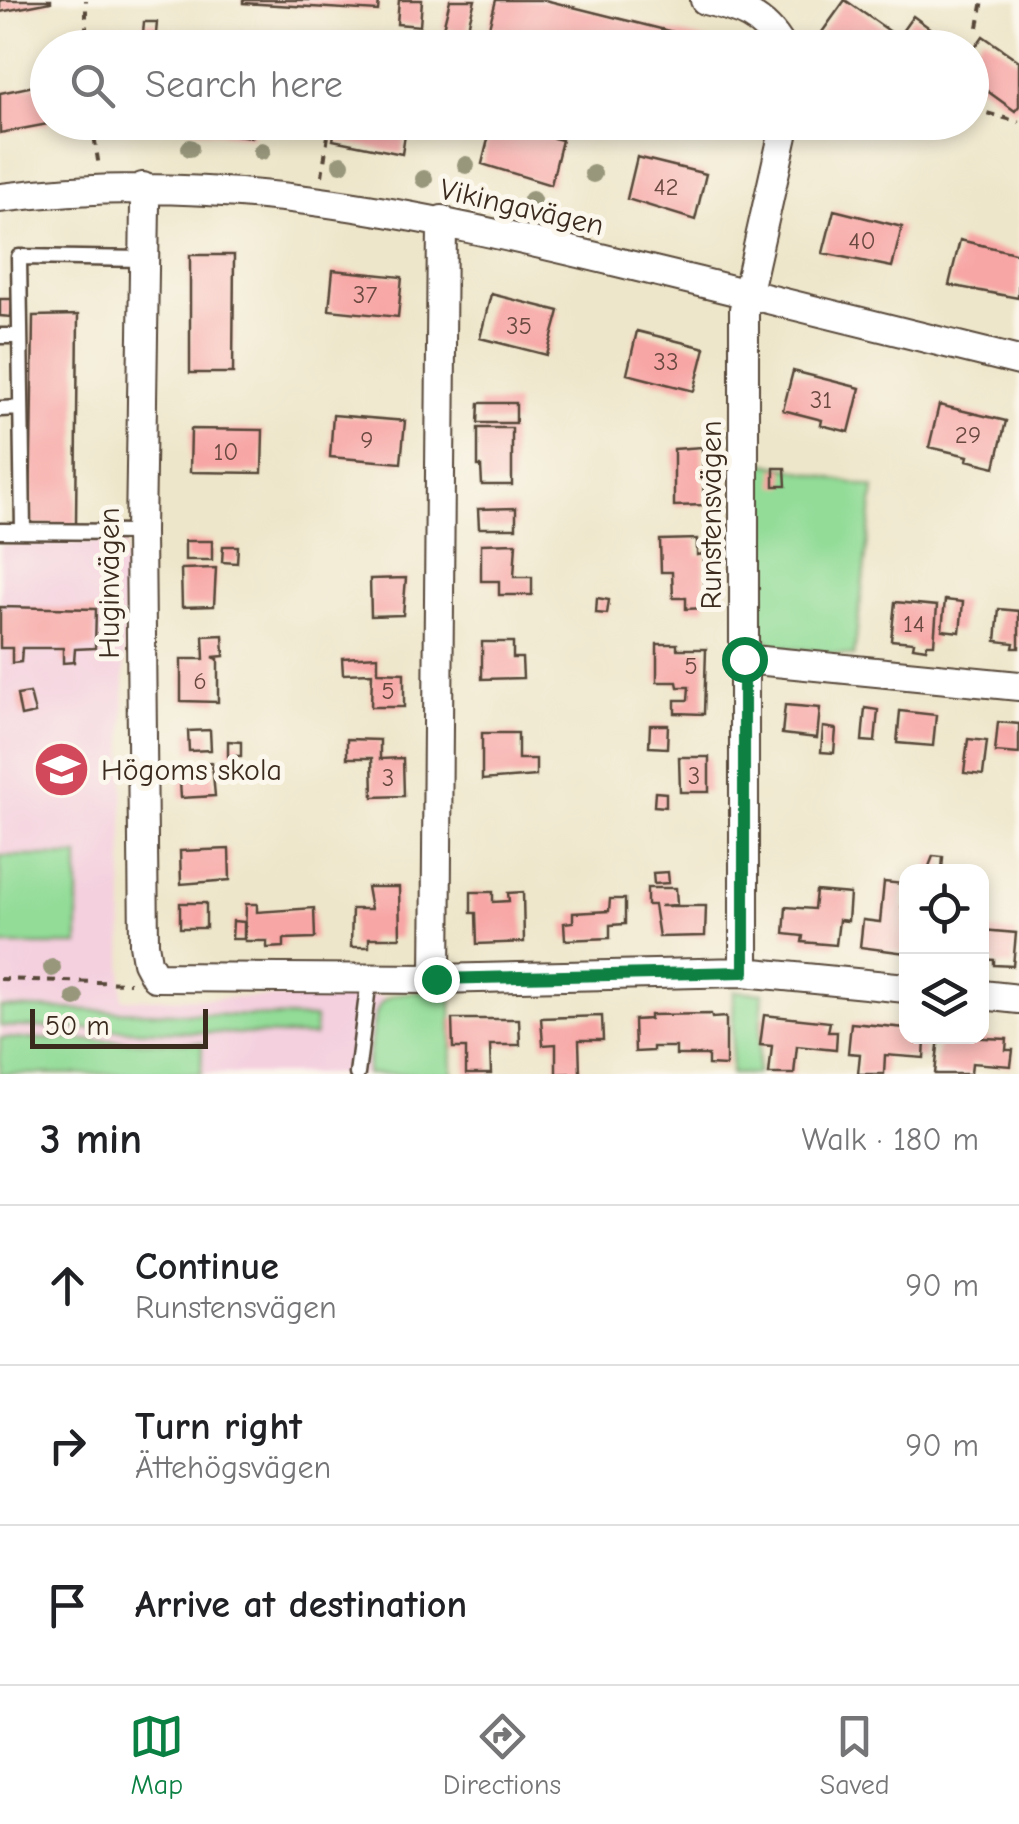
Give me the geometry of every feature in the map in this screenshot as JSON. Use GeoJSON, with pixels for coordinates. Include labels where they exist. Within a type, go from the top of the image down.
{"type":"FeatureCollection","features":[{"type":"Feature","properties":{"kind":"street"},"geometry":{"type":"LineString","coordinates":[[706,0],[740,8],[763,21],[769,30]]}},
{"type":"Feature","properties":{"kind":"street","name":"Runstensvägen"},"geometry":{"type":"LineString","coordinates":[[744,972],[746,293],[782,140]]}},
{"type":"Feature","properties":{"kind":"street","name":"Vikingavägen"},"geometry":{"type":"LineString","coordinates":[[0,198],[102,187],[142,187],[319,200],[442,220],[1019,360]]}},
{"type":"Feature","properties":{"kind":"street","name":"Huginvägen"},"geometry":{"type":"LineString","coordinates":[[142,187],[144,944],[147,962],[156,977]]}},
{"type":"Feature","properties":{"kind":"street"},"geometry":{"type":"LineString","coordinates":[[436,979],[442,220]]}},
{"type":"Feature","properties":{"kind":"street"},"geometry":{"type":"LineString","coordinates":[[744,659],[1019,686]]}},
{"type":"Feature","properties":{"kind":"street"},"geometry":{"type":"LineString","coordinates":[[156,977],[436,979],[744,972],[899,987]]}},
{"type":"Feature","properties":{"kind":"street"},"geometry":{"type":"LineString","coordinates":[[989,996],[1019,999]]}},
{"type":"Feature","properties":{"kind":"lane"},"geometry":{"type":"LineString","coordinates":[[23,531],[19,258],[144,259]]}},
{"type":"Feature","properties":{"kind":"lane"},"geometry":{"type":"LineString","coordinates":[[0,274],[19,273]]}},
{"type":"Feature","properties":{"kind":"lane"},"geometry":{"type":"LineString","coordinates":[[0,336],[20,336]]}},
{"type":"Feature","properties":{"kind":"lane"},"geometry":{"type":"LineString","coordinates":[[0,409],[20,408]]}},
{"type":"Feature","properties":{"kind":"lane"},"geometry":{"type":"LineString","coordinates":[[0,531],[140,532]]}},
{"type":"Feature","properties":{"kind":"lane"},"geometry":{"type":"LineString","coordinates":[[357,1074],[369,979]]}},
{"type":"Feature","properties":{"kind":"path"},"geometry":{"type":"LineString","coordinates":[[86,0],[86,30]]}},
{"type":"Feature","properties":{"kind":"path"},"geometry":{"type":"LineString","coordinates":[[978,27],[983,0]]}},
{"type":"Feature","properties":{"kind":"path"},"geometry":{"type":"LineString","coordinates":[[989,114],[1019,122]]}},
{"type":"Feature","properties":{"kind":"path"},"geometry":{"type":"LineString","coordinates":[[95,140],[102,187]]}},
{"type":"Feature","properties":{"kind":"path"},"geometry":{"type":"LineString","coordinates":[[319,200],[327,140]]}},
{"type":"Feature","properties":{"kind":"path"},"geometry":{"type":"LineString","coordinates":[[0,979],[126,984],[156,977]]}},
{"type":"Feature","properties":{"kind":"shaded area","name":"Högoms skola"},"geometry":{"type":"Polygon","coordinates":[[[125,541],[122,999],[385,996],[377,1008],[366,1074],[0,1074],[0,545],[125,541]]]}},
{"type":"Feature","properties":{"kind":"green space"},"geometry":{"type":"Polygon","coordinates":[[[757,461],[874,488],[854,656],[774,646],[759,633],[757,461]]]}},
{"type":"Feature","properties":{"kind":"green space"},"geometry":{"type":"Polygon","coordinates":[[[0,856],[78,856],[78,945],[0,945],[0,856]]]}},
{"type":"Feature","properties":{"kind":"green space"},"geometry":{"type":"Polygon","coordinates":[[[451,991],[452,1074],[366,1074],[376,1013],[382,1003],[404,993],[451,991]]]}},
{"type":"Feature","properties":{"kind":"green space"},"geometry":{"type":"Polygon","coordinates":[[[734,991],[763,993],[757,1074],[731,1074],[734,991]]]}},
{"type":"Feature","properties":{"kind":"green space"},"geometry":{"type":"Polygon","coordinates":[[[0,1007],[315,1018],[315,1036],[0,1026],[0,1007]]]}},
{"type":"Feature","properties":{"kind":"green space"},"geometry":{"type":"Polygon","coordinates":[[[0,1038],[202,1043],[201,1074],[0,1074],[0,1038]]]}},
{"type":"Feature","properties":{"kind":"building"},"geometry":{"type":"Polygon","coordinates":[[[0,0],[51,0],[51,2],[0,12],[0,0]]]}},
{"type":"Feature","properties":{"kind":"building"},"geometry":{"type":"Polygon","coordinates":[[[243,0],[379,0],[378,11],[243,0]]]}},
{"type":"Feature","properties":{"kind":"building"},"geometry":{"type":"Polygon","coordinates":[[[399,0],[422,0],[420,26],[397,24],[399,0]]]}},
{"type":"Feature","properties":{"kind":"building"},"geometry":{"type":"Polygon","coordinates":[[[450,0],[475,0],[467,30],[443,28],[450,0]]]}},
{"type":"Feature","properties":{"kind":"building"},"geometry":{"type":"Polygon","coordinates":[[[496,0],[545,0],[665,30],[501,30],[489,27],[496,0]]]}},
{"type":"Feature","properties":{"kind":"building"},"geometry":{"type":"Polygon","coordinates":[[[845,0],[888,30],[824,30],[845,0]]]}},
{"type":"Feature","properties":{"kind":"building"},"geometry":{"type":"Polygon","coordinates":[[[913,16],[932,30],[903,30],[913,16]]]}},
{"type":"Feature","properties":{"kind":"building"},"geometry":{"type":"Polygon","coordinates":[[[144,22],[157,22],[156,30],[143,30],[144,22]]]}},
{"type":"Feature","properties":{"kind":"building"},"geometry":{"type":"Polygon","coordinates":[[[989,40],[1019,61],[1019,106],[1015,111],[989,92],[989,40]]]}},
{"type":"Feature","properties":{"kind":"building"},"geometry":{"type":"Polygon","coordinates":[[[30,87],[30,127],[0,133],[0,93],[30,87]]]}},
{"type":"Feature","properties":{"kind":"building"},"geometry":{"type":"Polygon","coordinates":[[[333,140],[404,140],[402,154],[333,140]]]}},
{"type":"Feature","properties":{"kind":"building"},"geometry":{"type":"Polygon","coordinates":[[[488,140],[562,140],[551,185],[482,164],[488,140]]]}},
{"type":"Feature","properties":{"kind":"building"},"geometry":{"type":"Polygon","coordinates":[[[637,157],[706,174],[695,220],[627,199],[637,157]]]}},
{"type":"Feature","properties":{"kind":"building"},"geometry":{"type":"Polygon","coordinates":[[[834,210],[902,227],[892,267],[823,253],[834,210]]]}},
{"type":"Feature","properties":{"kind":"building"},"geometry":{"type":"Polygon","coordinates":[[[960,240],[1019,254],[1018,298],[949,285],[960,240]]]}},
{"type":"Feature","properties":{"kind":"building"},"geometry":{"type":"Polygon","coordinates":[[[190,255],[234,255],[233,373],[190,373],[190,255]]]}},
{"type":"Feature","properties":{"kind":"building"},"geometry":{"type":"Polygon","coordinates":[[[333,270],[402,277],[398,317],[329,310],[333,270]]]}},
{"type":"Feature","properties":{"kind":"building"},"geometry":{"type":"Polygon","coordinates":[[[491,294],[559,311],[547,355],[480,338],[491,294]]]}},
{"type":"Feature","properties":{"kind":"building"},"geometry":{"type":"Polygon","coordinates":[[[0,299],[12,299],[11,317],[0,316],[0,299]]]}},
{"type":"Feature","properties":{"kind":"building"},"geometry":{"type":"Polygon","coordinates":[[[78,315],[76,526],[30,525],[33,316],[78,315]]]}},
{"type":"Feature","properties":{"kind":"building"},"geometry":{"type":"Polygon","coordinates":[[[637,331],[705,348],[694,391],[627,374],[637,331]]]}},
{"type":"Feature","properties":{"kind":"building"},"geometry":{"type":"Polygon","coordinates":[[[793,371],[860,388],[849,432],[783,410],[793,371]]]}},
{"type":"Feature","properties":{"kind":"building"},"geometry":{"type":"Polygon","coordinates":[[[479,403],[516,403],[516,423],[478,423],[479,403]]]}},
{"type":"Feature","properties":{"kind":"building"},"geometry":{"type":"Polygon","coordinates":[[[939,405],[1006,421],[995,467],[929,447],[939,405]]]}},
{"type":"Feature","properties":{"kind":"building"},"geometry":{"type":"Polygon","coordinates":[[[333,415],[405,421],[401,463],[330,457],[333,415]]]}},
{"type":"Feature","properties":{"kind":"building"},"geometry":{"type":"Polygon","coordinates":[[[478,428],[512,428],[512,485],[482,485],[478,428]]]}},
{"type":"Feature","properties":{"kind":"building"},"geometry":{"type":"Polygon","coordinates":[[[191,429],[263,430],[262,473],[190,472],[191,429]]]}},
{"type":"Feature","properties":{"kind":"building"},"geometry":{"type":"Polygon","coordinates":[[[702,447],[704,505],[674,506],[674,449],[702,447]]]}},
{"type":"Feature","properties":{"kind":"building"},"geometry":{"type":"Polygon","coordinates":[[[774,468],[785,468],[786,486],[774,486],[774,468]]]}},
{"type":"Feature","properties":{"kind":"building"},"geometry":{"type":"Polygon","coordinates":[[[516,508],[516,528],[479,528],[478,509],[516,508]]]}},
{"type":"Feature","properties":{"kind":"building"},"geometry":{"type":"Polygon","coordinates":[[[697,539],[697,555],[704,554],[705,608],[686,609],[686,598],[673,598],[672,572],[661,572],[660,540],[697,539]]]}},
{"type":"Feature","properties":{"kind":"building"},"geometry":{"type":"Polygon","coordinates":[[[185,541],[212,541],[212,560],[185,560],[185,541]]]}},
{"type":"Feature","properties":{"kind":"building"},"geometry":{"type":"Polygon","coordinates":[[[516,543],[514,577],[532,577],[532,595],[499,595],[499,581],[481,581],[481,544],[516,543]]]}},
{"type":"Feature","properties":{"kind":"building"},"geometry":{"type":"Polygon","coordinates":[[[223,546],[238,546],[237,563],[222,562],[223,546]]]}},
{"type":"Feature","properties":{"kind":"building"},"geometry":{"type":"Polygon","coordinates":[[[216,568],[214,606],[182,607],[181,569],[216,568]]]}},
{"type":"Feature","properties":{"kind":"building"},"geometry":{"type":"Polygon","coordinates":[[[406,578],[403,615],[371,616],[370,579],[406,578]]]}},
{"type":"Feature","properties":{"kind":"building"},"geometry":{"type":"Polygon","coordinates":[[[597,598],[609,600],[607,614],[596,613],[597,598]]]}},
{"type":"Feature","properties":{"kind":"building"},"geometry":{"type":"Polygon","coordinates":[[[945,600],[963,602],[960,632],[942,630],[945,600]]]}},
{"type":"Feature","properties":{"kind":"building"},"geometry":{"type":"Polygon","coordinates":[[[895,602],[937,606],[934,644],[927,644],[926,649],[913,647],[914,642],[891,640],[895,602]]]}},
{"type":"Feature","properties":{"kind":"building"},"geometry":{"type":"Polygon","coordinates":[[[0,607],[96,609],[95,648],[75,649],[74,662],[63,663],[63,648],[22,648],[21,662],[12,663],[12,648],[0,648],[0,607]]]}},
{"type":"Feature","properties":{"kind":"building"},"geometry":{"type":"Polygon","coordinates":[[[999,609],[1019,611],[1019,648],[1013,648],[1014,643],[996,641],[999,609]]]}},
{"type":"Feature","properties":{"kind":"building"},"geometry":{"type":"Polygon","coordinates":[[[223,635],[224,656],[213,657],[218,659],[218,702],[181,701],[181,659],[204,659],[203,636],[223,635]]]}},
{"type":"Feature","properties":{"kind":"building"},"geometry":{"type":"Polygon","coordinates":[[[482,642],[513,642],[513,658],[522,658],[523,678],[482,679],[482,642]]]}},
{"type":"Feature","properties":{"kind":"building"},"geometry":{"type":"Polygon","coordinates":[[[657,644],[706,649],[704,714],[675,713],[675,700],[688,700],[689,687],[678,687],[677,682],[657,682],[657,644]]]}},
{"type":"Feature","properties":{"kind":"building"},"geometry":{"type":"Polygon","coordinates":[[[378,656],[378,672],[404,673],[404,707],[371,707],[372,673],[343,674],[342,658],[378,656]]]}},
{"type":"Feature","properties":{"kind":"building"},"geometry":{"type":"Polygon","coordinates":[[[30,693],[35,713],[21,716],[17,695],[30,693]]]}},
{"type":"Feature","properties":{"kind":"building"},"geometry":{"type":"Polygon","coordinates":[[[785,705],[820,708],[817,738],[782,734],[785,705]]]}},
{"type":"Feature","properties":{"kind":"building"},"geometry":{"type":"Polygon","coordinates":[[[865,708],[878,710],[875,742],[862,741],[865,708]]]}},
{"type":"Feature","properties":{"kind":"building"},"geometry":{"type":"Polygon","coordinates":[[[900,711],[936,715],[933,746],[897,743],[900,711]]]}},
{"type":"Feature","properties":{"kind":"building"},"geometry":{"type":"Polygon","coordinates":[[[998,722],[1019,724],[1019,754],[995,752],[998,722]]]}},
{"type":"Feature","properties":{"kind":"building"},"geometry":{"type":"Polygon","coordinates":[[[650,725],[668,725],[667,748],[649,747],[650,725]]]}},
{"type":"Feature","properties":{"kind":"building"},"geometry":{"type":"Polygon","coordinates":[[[823,727],[836,729],[834,753],[821,752],[823,727]]]}},
{"type":"Feature","properties":{"kind":"building"},"geometry":{"type":"Polygon","coordinates":[[[210,730],[211,750],[189,751],[188,731],[210,730]]]}},
{"type":"Feature","properties":{"kind":"building"},"geometry":{"type":"Polygon","coordinates":[[[482,733],[518,733],[518,759],[536,759],[536,776],[482,780],[482,733]]]}},
{"type":"Feature","properties":{"kind":"building"},"geometry":{"type":"Polygon","coordinates":[[[347,739],[380,740],[380,759],[403,758],[404,796],[373,797],[372,758],[347,758],[347,739]]]}},
{"type":"Feature","properties":{"kind":"building"},"geometry":{"type":"Polygon","coordinates":[[[968,739],[987,741],[983,775],[964,773],[968,739]]]}},
{"type":"Feature","properties":{"kind":"building"},"geometry":{"type":"Polygon","coordinates":[[[228,741],[241,742],[241,756],[228,756],[228,741]]]}},
{"type":"Feature","properties":{"kind":"building"},"geometry":{"type":"Polygon","coordinates":[[[679,757],[709,757],[709,792],[680,792],[679,757]]]}},
{"type":"Feature","properties":{"kind":"building"},"geometry":{"type":"Polygon","coordinates":[[[212,763],[215,796],[181,798],[179,765],[212,763]]]}},
{"type":"Feature","properties":{"kind":"building"},"geometry":{"type":"Polygon","coordinates":[[[655,792],[666,793],[666,807],[654,806],[655,792]]]}},
{"type":"Feature","properties":{"kind":"building"},"geometry":{"type":"Polygon","coordinates":[[[229,849],[230,880],[181,884],[180,851],[229,849]]]}},
{"type":"Feature","properties":{"kind":"building"},"geometry":{"type":"Polygon","coordinates":[[[933,856],[943,857],[942,864],[930,864],[933,856]]]}},
{"type":"Feature","properties":{"kind":"building"},"geometry":{"type":"Polygon","coordinates":[[[668,872],[669,883],[654,884],[653,873],[668,872]]]}},
{"type":"Feature","properties":{"kind":"building"},"geometry":{"type":"Polygon","coordinates":[[[884,882],[899,884],[899,952],[860,947],[863,920],[880,922],[884,882]]]}},
{"type":"Feature","properties":{"kind":"building"},"geometry":{"type":"Polygon","coordinates":[[[367,887],[399,887],[400,938],[369,938],[369,947],[351,947],[352,909],[371,909],[367,887]]]}},
{"type":"Feature","properties":{"kind":"building"},"geometry":{"type":"Polygon","coordinates":[[[647,888],[676,888],[677,905],[660,906],[706,906],[705,936],[659,937],[654,905],[647,905],[647,888]]]}},
{"type":"Feature","properties":{"kind":"building"},"geometry":{"type":"Polygon","coordinates":[[[816,891],[850,894],[848,921],[839,920],[836,945],[802,942],[803,936],[784,934],[786,907],[814,909],[816,891]]]}},
{"type":"Feature","properties":{"kind":"building"},"geometry":{"type":"Polygon","coordinates":[[[471,892],[493,892],[493,902],[509,901],[508,893],[523,892],[524,942],[477,944],[471,892]]]}},
{"type":"Feature","properties":{"kind":"building"},"geometry":{"type":"Polygon","coordinates":[[[610,899],[625,899],[625,924],[610,925],[610,938],[565,940],[564,923],[573,922],[573,913],[609,911],[610,899]]]}},
{"type":"Feature","properties":{"kind":"building"},"geometry":{"type":"Polygon","coordinates":[[[180,903],[206,903],[206,928],[180,928],[180,903]]]}},
{"type":"Feature","properties":{"kind":"building"},"geometry":{"type":"Polygon","coordinates":[[[246,904],[257,904],[257,912],[314,908],[315,938],[284,939],[284,947],[267,948],[267,941],[245,941],[246,904]]]}},
{"type":"Feature","properties":{"kind":"building"},"geometry":{"type":"Polygon","coordinates":[[[233,921],[244,922],[244,939],[232,939],[233,921]]]}},
{"type":"Feature","properties":{"kind":"building"},"geometry":{"type":"Polygon","coordinates":[[[989,931],[1016,933],[1013,966],[994,965],[994,960],[989,960],[989,931]]]}},
{"type":"Feature","properties":{"kind":"building"},"geometry":{"type":"Polygon","coordinates":[[[711,1014],[712,1018],[726,1017],[726,1066],[708,1065],[708,1055],[676,1055],[676,1047],[635,1052],[634,1020],[650,1019],[650,1015],[711,1014]]]}},
{"type":"Feature","properties":{"kind":"building"},"geometry":{"type":"Polygon","coordinates":[[[764,1015],[830,1022],[828,1032],[837,1032],[836,1050],[797,1046],[794,1074],[769,1074],[772,1046],[760,1045],[764,1015]]]}},
{"type":"Feature","properties":{"kind":"building"},"geometry":{"type":"Polygon","coordinates":[[[602,1016],[603,1040],[579,1040],[580,1073],[556,1074],[556,1044],[543,1045],[541,1018],[602,1016]]]}},
{"type":"Feature","properties":{"kind":"building"},"geometry":{"type":"Polygon","coordinates":[[[452,1019],[519,1019],[520,1045],[490,1045],[491,1074],[466,1074],[466,1048],[453,1048],[452,1019]]]}},
{"type":"Feature","properties":{"kind":"building"},"geometry":{"type":"Polygon","coordinates":[[[851,1023],[899,1027],[899,1044],[925,1044],[924,1058],[885,1055],[884,1074],[858,1074],[860,1054],[848,1053],[851,1023]]]}},
{"type":"Feature","properties":{"kind":"building"},"geometry":{"type":"Polygon","coordinates":[[[989,1038],[1007,1039],[1006,1050],[1013,1050],[1011,1066],[972,1063],[971,1074],[935,1074],[938,1044],[989,1044],[989,1038]]]}},
{"type":"Feature","properties":{"kind":"place","name":"Högoms skola"},"geometry":{"type":"Point","coordinates":[62,770]}},
{"type":"Feature","properties":{"kind":"route"},"geometry":{"type":"LineString","coordinates":[[436,979],[744,972],[744,659]]}}]}
